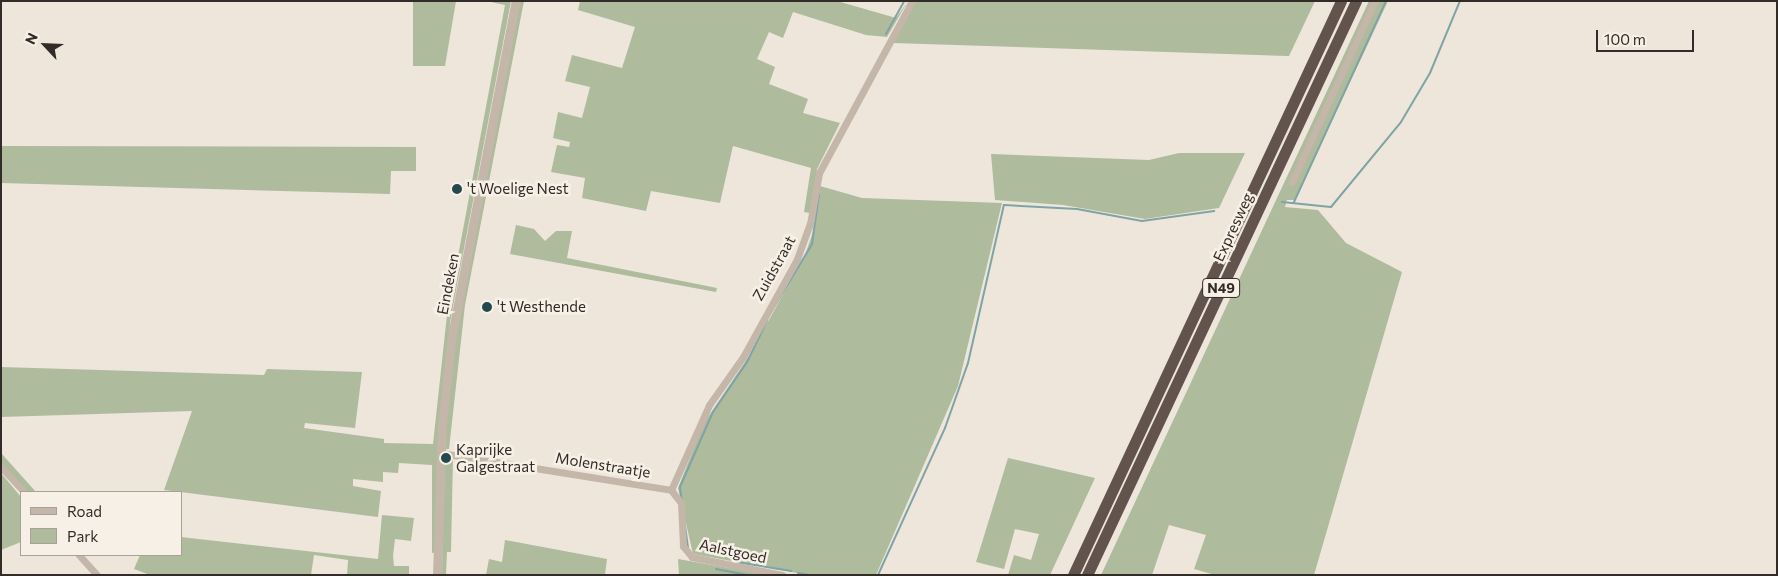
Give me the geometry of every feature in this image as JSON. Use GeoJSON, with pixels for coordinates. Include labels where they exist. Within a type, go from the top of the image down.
{"type":"FeatureCollection","features":[{"type":"Feature","properties":{"kind":"highway","name":"Expresweg"},"geometry":{"type":"LineString","coordinates":[[1073,575],[1341,1]]}},
{"type":"Feature","properties":{"kind":"highway","name":"Expresweg"},"geometry":{"type":"LineString","coordinates":[[1087,575],[1356,1]]}},
{"type":"Feature","properties":{"kind":"street","name":"Eindeken"},"geometry":{"type":"LineString","coordinates":[[437,575],[441,453],[456,306],[516,1]]}},
{"type":"Feature","properties":{"kind":"street","name":"Zuidstraat"},"geometry":{"type":"LineString","coordinates":[[672,490],[709,405],[743,357],[797,259],[808,232],[819,173],[912,1]]}},
{"type":"Feature","properties":{"kind":"street"},"geometry":{"type":"LineString","coordinates":[[1292,182],[1375,1]]}},
{"type":"Feature","properties":{"kind":"street","name":"Molenstraatje"},"geometry":{"type":"LineString","coordinates":[[441,453],[672,490]]}},
{"type":"Feature","properties":{"kind":"street"},"geometry":{"type":"LineString","coordinates":[[1,467],[23,491]]}},
{"type":"Feature","properties":{"kind":"street","name":"Aalstgoed"},"geometry":{"type":"LineString","coordinates":[[672,490],[681,504],[684,546],[692,557],[782,575]]}},
{"type":"Feature","properties":{"kind":"street"},"geometry":{"type":"LineString","coordinates":[[80,556],[97,575]]}},
{"type":"Feature","properties":{"kind":"green space"},"geometry":{"type":"Polygon","coordinates":[[[413,1],[456,1],[445,66],[413,66],[413,1]]]}},
{"type":"Feature","properties":{"kind":"green space"},"geometry":{"type":"Polygon","coordinates":[[[486,1],[511,1],[450,322],[438,552],[432,553],[432,465],[399,463],[398,473],[383,472],[383,482],[353,479],[353,486],[381,491],[378,517],[164,490],[192,411],[1,417],[1,367],[264,375],[267,369],[362,372],[355,428],[305,423],[304,428],[384,439],[384,443],[433,444],[447,315],[505,5],[486,1]]]}},
{"type":"Feature","properties":{"kind":"green space"},"geometry":{"type":"Polygon","coordinates":[[[519,1],[524,1],[465,305],[449,449],[443,449],[454,341],[519,1]]]}},
{"type":"Feature","properties":{"kind":"green space"},"geometry":{"type":"Polygon","coordinates":[[[580,1],[837,1],[896,18],[908,1],[887,37],[866,35],[793,12],[783,38],[769,32],[757,59],[775,67],[769,84],[808,99],[803,113],[840,123],[817,169],[810,213],[804,212],[811,168],[733,146],[720,203],[651,191],[646,211],[582,198],[585,178],[551,172],[557,145],[569,147],[570,142],[553,138],[558,112],[582,118],[590,87],[565,81],[572,55],[622,68],[635,27],[578,10],[580,1]]]}},
{"type":"Feature","properties":{"kind":"green space"},"geometry":{"type":"Polygon","coordinates":[[[915,1],[1315,1],[1289,56],[893,43],[915,1]]]}},
{"type":"Feature","properties":{"kind":"green space"},"geometry":{"type":"Polygon","coordinates":[[[1369,1],[1388,1],[1295,200],[1287,200],[1285,207],[1318,210],[1346,243],[1402,272],[1314,575],[1215,575],[1194,569],[1206,535],[1169,525],[1152,575],[1101,575],[1369,1]]]}},
{"type":"Feature","properties":{"kind":"green space"},"geometry":{"type":"Polygon","coordinates":[[[1,146],[416,147],[416,171],[391,171],[390,194],[1,183],[1,146]]]}},
{"type":"Feature","properties":{"kind":"green space"},"geometry":{"type":"Polygon","coordinates":[[[1179,153],[1245,153],[1219,208],[1145,219],[1063,205],[995,200],[991,154],[1149,160],[1179,153]]]}},
{"type":"Feature","properties":{"kind":"green space"},"geometry":{"type":"Polygon","coordinates":[[[820,186],[862,198],[1002,203],[958,386],[876,575],[808,575],[693,554],[678,488],[704,423],[749,356],[805,255],[815,226],[820,186]]]}},
{"type":"Feature","properties":{"kind":"green space"},"geometry":{"type":"Polygon","coordinates":[[[516,225],[534,229],[545,241],[556,231],[572,231],[567,258],[717,288],[716,292],[510,254],[516,225]]]}},
{"type":"Feature","properties":{"kind":"green space"},"geometry":{"type":"Polygon","coordinates":[[[1,453],[35,491],[26,491],[1,463],[1,453]]]}},
{"type":"Feature","properties":{"kind":"green space"},"geometry":{"type":"Polygon","coordinates":[[[453,458],[451,552],[447,552],[446,575],[442,575],[444,462],[453,458]]]}},
{"type":"Feature","properties":{"kind":"green space"},"geometry":{"type":"Polygon","coordinates":[[[1008,458],[1095,478],[1050,575],[1008,575],[1014,555],[1031,560],[1039,534],[1015,529],[1004,569],[976,562],[1008,458]]]}},
{"type":"Feature","properties":{"kind":"green space"},"geometry":{"type":"Polygon","coordinates":[[[1,473],[20,496],[20,542],[1,550],[1,473]]]}},
{"type":"Feature","properties":{"kind":"green space"},"geometry":{"type":"Polygon","coordinates":[[[382,515],[414,518],[411,541],[395,539],[393,556],[394,566],[409,566],[409,575],[347,575],[348,560],[314,555],[311,575],[150,575],[134,569],[140,556],[182,556],[182,537],[378,559],[382,515]]]}},
{"type":"Feature","properties":{"kind":"green space"},"geometry":{"type":"Polygon","coordinates":[[[505,540],[607,559],[605,575],[486,575],[489,559],[502,562],[505,540]]]}},
{"type":"Feature","properties":{"kind":"green space"},"geometry":{"type":"Polygon","coordinates":[[[678,559],[768,575],[679,575],[678,559]]]}},
{"type":"Feature","properties":{"kind":"waterway"},"geometry":{"type":"LineString","coordinates":[[886,34],[904,1]]}},
{"type":"Feature","properties":{"kind":"waterway"},"geometry":{"type":"LineString","coordinates":[[1294,202],[1386,1]]}},
{"type":"Feature","properties":{"kind":"waterway"},"geometry":{"type":"LineString","coordinates":[[1282,202],[1331,207],[1401,122],[1430,73],[1460,1]]}},
{"type":"Feature","properties":{"kind":"waterway"},"geometry":{"type":"LineString","coordinates":[[770,314],[812,244],[819,194]]}},
{"type":"Feature","properties":{"kind":"waterway"},"geometry":{"type":"LineString","coordinates":[[878,575],[945,428],[968,363],[1004,205],[1077,209],[1142,221],[1214,211]]}},
{"type":"Feature","properties":{"kind":"waterway"},"geometry":{"type":"LineString","coordinates":[[688,548],[680,487],[713,412],[747,362],[767,321]]}},
{"type":"Feature","properties":{"kind":"waterway"},"geometry":{"type":"LineString","coordinates":[[736,562],[791,571]]}},
{"type":"Feature","properties":{"kind":"waterway"},"geometry":{"type":"LineString","coordinates":[[716,569],[747,575]]}},
{"type":"Feature","properties":{"kind":"waterway"},"geometry":{"type":"LineString","coordinates":[[798,573],[809,575]]}},
{"type":"Feature","properties":{"kind":"place","name":"'t Woelige Nest"},"geometry":{"type":"Point","coordinates":[457,189]}},
{"type":"Feature","properties":{"kind":"place","name":"'t Westhende"},"geometry":{"type":"Point","coordinates":[487,307]}},
{"type":"Feature","properties":{"kind":"place","name":"Kaprijke Galgestraat"},"geometry":{"type":"Point","coordinates":[446,458]}}]}
